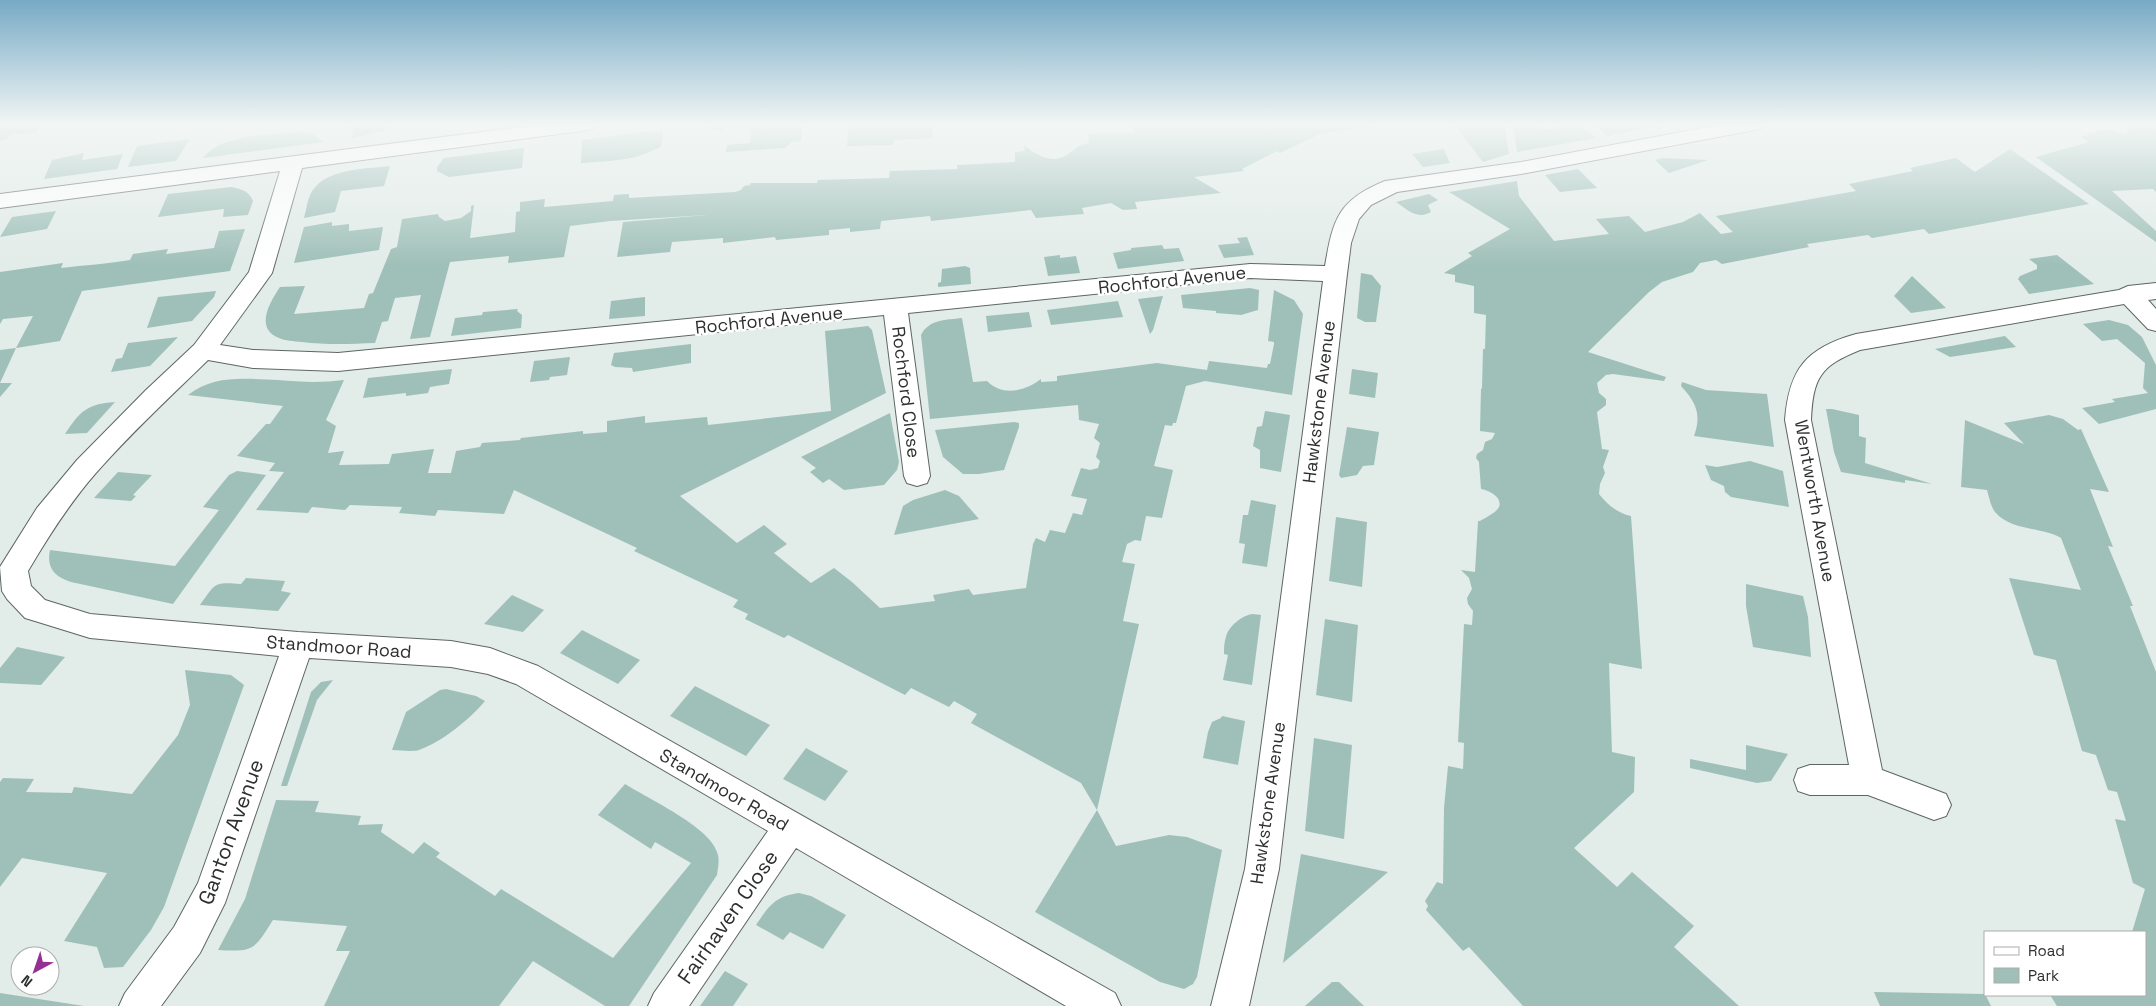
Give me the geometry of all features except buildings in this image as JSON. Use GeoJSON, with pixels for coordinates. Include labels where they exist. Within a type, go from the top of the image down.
{"type":"FeatureCollection","features":[{"type":"Feature","properties":{"kind":"street"},"geometry":{"type":"LineString","coordinates":[[0,201],[238,171]]}},
{"type":"Feature","properties":{"kind":"street","name":"Standmoor Road"},"geometry":{"type":"LineString","coordinates":[[291,171],[260,273],[203,350],[86,467],[47,516],[6,572],[17,590],[35,608],[90,626],[298,645],[451,654],[490,661],[526,675],[1102,1006]]}},
{"type":"Feature","properties":{"kind":"street","name":"Hawkstone Avenue"},"geometry":{"type":"LineString","coordinates":[[1230,1006],[1262,869],[1335,274],[1345,220],[1360,202],[1384,189],[1417,181],[1497,171]]}},
{"type":"Feature","properties":{"kind":"street","name":"Rochford Avenue"},"geometry":{"type":"LineString","coordinates":[[203,350],[253,359],[338,362],[895,308],[1250,271],[1335,274]]}},
{"type":"Feature","properties":{"kind":"street","name":"Wentworth Avenue"},"geometry":{"type":"LineString","coordinates":[[1868,780],[1798,420],[1804,380],[1824,358],[1839,348],[1856,342],[2128,294],[2156,291]]}},
{"type":"Feature","properties":{"kind":"street"},"geometry":{"type":"LineString","coordinates":[[2128,294],[2156,323]]}},
{"type":"Feature","properties":{"kind":"street","name":"Rochford Close"},"geometry":{"type":"LineString","coordinates":[[895,308],[917,476]]}},
{"type":"Feature","properties":{"kind":"street","name":"Ganton Avenue"},"geometry":{"type":"LineString","coordinates":[[138,1006],[187,940],[213,891],[298,645]]}},
{"type":"Feature","properties":{"kind":"street"},"geometry":{"type":"LineString","coordinates":[[1810,780],[1868,780],[1934,805]]}},
{"type":"Feature","properties":{"kind":"street","name":"Fairhaven Close"},"geometry":{"type":"LineString","coordinates":[[667,1006],[790,828]]}},
{"type":"Feature","properties":{"kind":"green space"},"geometry":{"type":"Polygon","coordinates":[[[47,171],[103,171],[44,179],[47,171]]]}},
{"type":"Feature","properties":{"kind":"green space"},"geometry":{"type":"Polygon","coordinates":[[[389,171],[384,186],[341,191],[335,212],[304,218],[310,195],[316,186],[334,175],[346,172],[389,171]]]}},
{"type":"Feature","properties":{"kind":"green space"},"geometry":{"type":"Polygon","coordinates":[[[437,171],[498,171],[449,177],[437,171]]]}},
{"type":"Feature","properties":{"kind":"green space"},"geometry":{"type":"Polygon","coordinates":[[[890,171],[1244,171],[1194,177],[1221,193],[1135,202],[1137,209],[1123,210],[1111,203],[1082,208],[1084,214],[1036,218],[1031,210],[931,221],[930,216],[881,221],[880,229],[850,232],[850,228],[829,230],[829,235],[776,240],[775,237],[723,243],[723,238],[672,242],[670,252],[617,257],[623,222],[707,215],[610,221],[570,226],[564,257],[508,263],[509,256],[450,262],[430,337],[410,339],[421,295],[395,298],[388,321],[382,322],[375,343],[329,344],[287,340],[271,334],[267,328],[266,314],[280,287],[305,286],[294,314],[364,308],[369,294],[373,293],[391,249],[397,247],[402,219],[438,214],[445,221],[461,218],[471,211],[471,206],[474,205],[470,238],[515,232],[516,212],[520,211],[520,202],[545,199],[544,207],[613,201],[614,195],[629,194],[629,198],[735,192],[751,183],[817,183],[818,180],[889,178],[890,171]]]}},
{"type":"Feature","properties":{"kind":"green space"},"geometry":{"type":"Polygon","coordinates":[[[1580,171],[1597,188],[1560,192],[1545,175],[1580,171]]]}},
{"type":"Feature","properties":{"kind":"green space"},"geometry":{"type":"Polygon","coordinates":[[[1913,171],[2042,171],[2089,204],[1929,234],[1924,229],[1872,238],[1868,235],[1807,244],[1809,247],[1722,264],[1716,260],[1700,263],[1693,272],[1662,282],[1649,292],[1588,352],[1666,377],[1664,381],[1613,374],[1606,375],[1597,383],[1599,393],[1606,399],[1606,405],[1597,412],[1602,449],[1609,450],[1603,467],[1605,473],[1600,484],[1599,494],[1613,508],[1631,516],[1642,669],[1609,663],[1612,752],[1635,757],[1634,792],[1574,848],[1617,887],[1632,872],[1694,926],[1674,947],[1739,1006],[1523,1006],[1469,947],[1463,951],[1426,910],[1428,906],[1425,901],[1437,882],[1443,884],[1444,808],[1448,766],[1463,769],[1464,743],[1458,742],[1464,624],[1472,625],[1473,611],[1468,604],[1467,598],[1472,589],[1469,578],[1461,570],[1475,572],[1478,521],[1496,511],[1500,503],[1497,497],[1481,489],[1479,462],[1476,458],[1477,454],[1483,450],[1485,442],[1492,439],[1495,433],[1480,431],[1486,315],[1474,313],[1474,286],[1455,282],[1455,275],[1444,273],[1472,256],[1468,253],[1510,229],[1449,192],[1517,181],[1519,196],[1554,241],[1609,234],[1596,219],[1629,216],[1645,232],[1683,222],[1700,213],[1721,234],[1733,232],[1716,216],[1856,191],[1849,184],[1913,171]]]}},
{"type":"Feature","properties":{"kind":"green space"},"geometry":{"type":"Polygon","coordinates":[[[2056,171],[2156,171],[2156,192],[2153,189],[2112,191],[2156,231],[2156,242],[2056,171]]]}},
{"type":"Feature","properties":{"kind":"green space"},"geometry":{"type":"Polygon","coordinates":[[[231,187],[245,191],[253,201],[248,215],[223,217],[224,209],[158,217],[168,194],[231,187]]]}},
{"type":"Feature","properties":{"kind":"green space"},"geometry":{"type":"Polygon","coordinates":[[[1429,194],[1438,200],[1428,205],[1431,212],[1426,214],[1413,213],[1396,202],[1429,194]]]}},
{"type":"Feature","properties":{"kind":"green space"},"geometry":{"type":"Polygon","coordinates":[[[56,211],[47,229],[0,237],[12,217],[56,211]]]}},
{"type":"Feature","properties":{"kind":"green space"},"geometry":{"type":"Polygon","coordinates":[[[332,222],[332,226],[349,224],[349,231],[383,227],[379,250],[294,263],[304,227],[332,222]]]}},
{"type":"Feature","properties":{"kind":"green space"},"geometry":{"type":"Polygon","coordinates":[[[245,229],[230,271],[82,291],[60,341],[16,348],[33,316],[3,319],[0,324],[0,272],[63,263],[61,268],[130,260],[133,254],[168,249],[166,254],[214,248],[219,231],[245,229]]]}},
{"type":"Feature","properties":{"kind":"green space"},"geometry":{"type":"Polygon","coordinates":[[[1247,237],[1254,255],[1224,258],[1218,245],[1240,243],[1237,238],[1247,237]]]}},
{"type":"Feature","properties":{"kind":"green space"},"geometry":{"type":"Polygon","coordinates":[[[1162,245],[1164,249],[1179,248],[1184,261],[1118,269],[1113,253],[1131,250],[1131,248],[1162,245]]]}},
{"type":"Feature","properties":{"kind":"green space"},"geometry":{"type":"Polygon","coordinates":[[[1060,255],[1060,258],[1076,256],[1080,273],[1048,276],[1044,257],[1060,255]]]}},
{"type":"Feature","properties":{"kind":"green space"},"geometry":{"type":"Polygon","coordinates":[[[2057,255],[2094,284],[2029,294],[2018,279],[2020,276],[2037,269],[2037,265],[2029,259],[2057,255]]]}},
{"type":"Feature","properties":{"kind":"green space"},"geometry":{"type":"Polygon","coordinates":[[[965,266],[970,268],[971,284],[938,287],[938,283],[941,282],[942,269],[965,266]]]}},
{"type":"Feature","properties":{"kind":"green space"},"geometry":{"type":"Polygon","coordinates":[[[1361,273],[1372,275],[1381,286],[1376,322],[1365,322],[1357,318],[1361,273]]]}},
{"type":"Feature","properties":{"kind":"green space"},"geometry":{"type":"Polygon","coordinates":[[[1912,276],[1946,308],[1911,313],[1894,296],[1912,276]]]}},
{"type":"Feature","properties":{"kind":"green space"},"geometry":{"type":"Polygon","coordinates":[[[1250,288],[1259,290],[1258,310],[1241,315],[1183,308],[1181,295],[1250,288]]]}},
{"type":"Feature","properties":{"kind":"green space"},"geometry":{"type":"Polygon","coordinates":[[[1274,290],[1294,300],[1303,314],[1292,395],[1205,381],[1186,386],[1176,423],[1173,423],[1172,426],[1165,425],[1154,466],[1173,470],[1162,518],[1146,516],[1141,541],[1135,540],[1127,544],[1122,562],[1135,564],[1123,621],[1139,624],[1097,810],[1081,783],[971,723],[977,714],[954,701],[949,707],[911,688],[905,695],[788,635],[784,638],[745,619],[748,614],[733,607],[738,600],[634,551],[637,548],[514,490],[504,514],[438,510],[435,516],[399,513],[402,507],[350,505],[345,510],[312,507],[308,513],[256,510],[284,472],[269,471],[275,463],[237,456],[266,424],[270,424],[283,406],[188,395],[198,388],[231,379],[311,382],[344,380],[326,420],[336,426],[328,453],[344,451],[339,465],[389,464],[392,454],[434,449],[428,473],[451,473],[456,451],[480,447],[482,443],[520,440],[521,438],[583,431],[583,434],[607,432],[607,421],[645,416],[645,423],[707,417],[708,425],[831,411],[825,331],[868,326],[872,330],[886,393],[680,496],[737,543],[764,525],[787,544],[774,553],[811,583],[834,568],[880,608],[935,601],[933,595],[969,589],[973,595],[1026,588],[1033,544],[1036,538],[1045,542],[1050,530],[1065,533],[1073,513],[1082,515],[1087,499],[1071,496],[1081,468],[1090,470],[1098,468],[1100,461],[1096,457],[1100,443],[1094,438],[1099,424],[1079,420],[1078,405],[930,419],[921,335],[924,330],[939,321],[962,318],[973,382],[987,381],[993,386],[1007,391],[1028,387],[1041,379],[1041,382],[1057,381],[1057,376],[1157,363],[1207,370],[1209,361],[1267,368],[1268,364],[1270,364],[1274,344],[1274,342],[1268,341],[1274,290]]]}},
{"type":"Feature","properties":{"kind":"green space"},"geometry":{"type":"Polygon","coordinates":[[[216,291],[214,297],[192,321],[147,328],[158,297],[216,291]]]}},
{"type":"Feature","properties":{"kind":"green space"},"geometry":{"type":"Polygon","coordinates":[[[1163,296],[1153,330],[1150,334],[1138,299],[1163,296]]]}},
{"type":"Feature","properties":{"kind":"green space"},"geometry":{"type":"Polygon","coordinates":[[[645,297],[645,316],[609,319],[611,301],[645,297]]]}},
{"type":"Feature","properties":{"kind":"green space"},"geometry":{"type":"Polygon","coordinates":[[[1118,301],[1123,317],[1051,325],[1047,310],[1118,301]]]}},
{"type":"Feature","properties":{"kind":"green space"},"geometry":{"type":"Polygon","coordinates":[[[518,309],[517,311],[522,315],[521,328],[451,336],[455,318],[482,315],[483,312],[518,309]]]}},
{"type":"Feature","properties":{"kind":"green space"},"geometry":{"type":"Polygon","coordinates":[[[1029,312],[1032,327],[988,332],[986,316],[1029,312]]]}},
{"type":"Feature","properties":{"kind":"green space"},"geometry":{"type":"Polygon","coordinates":[[[2109,320],[2128,325],[2142,337],[2156,365],[2156,409],[2099,424],[2082,408],[2115,402],[2112,399],[2148,393],[2143,388],[2145,363],[2117,339],[2102,341],[2083,324],[2109,320]]]}},
{"type":"Feature","properties":{"kind":"green space"},"geometry":{"type":"Polygon","coordinates":[[[2005,336],[2016,347],[1950,357],[1935,349],[2005,336]]]}},
{"type":"Feature","properties":{"kind":"green space"},"geometry":{"type":"Polygon","coordinates":[[[178,337],[150,366],[111,372],[116,359],[122,358],[128,343],[178,337]]]}},
{"type":"Feature","properties":{"kind":"green space"},"geometry":{"type":"Polygon","coordinates":[[[691,344],[691,363],[633,372],[632,368],[611,365],[614,353],[691,344]]]}},
{"type":"Feature","properties":{"kind":"green space"},"geometry":{"type":"Polygon","coordinates":[[[16,348],[0,383],[0,350],[16,348]]]}},
{"type":"Feature","properties":{"kind":"green space"},"geometry":{"type":"Polygon","coordinates":[[[570,357],[567,375],[550,377],[549,380],[530,382],[534,361],[570,357]]]}},
{"type":"Feature","properties":{"kind":"green space"},"geometry":{"type":"Polygon","coordinates":[[[452,369],[449,384],[430,387],[428,393],[406,396],[406,393],[363,398],[368,378],[452,369]]]}},
{"type":"Feature","properties":{"kind":"green space"},"geometry":{"type":"Polygon","coordinates":[[[1352,369],[1378,373],[1375,398],[1349,394],[1352,369]]]}},
{"type":"Feature","properties":{"kind":"green space"},"geometry":{"type":"Polygon","coordinates":[[[1682,382],[1706,390],[1767,394],[1774,447],[1694,436],[1697,422],[1696,409],[1694,403],[1681,386],[1682,382]]]}},
{"type":"Feature","properties":{"kind":"green space"},"geometry":{"type":"Polygon","coordinates":[[[0,383],[12,383],[0,397],[0,383]]]}},
{"type":"Feature","properties":{"kind":"green space"},"geometry":{"type":"Polygon","coordinates":[[[115,402],[87,433],[65,434],[85,410],[97,405],[115,402]]]}},
{"type":"Feature","properties":{"kind":"green space"},"geometry":{"type":"Polygon","coordinates":[[[1826,409],[1859,415],[1859,436],[1866,438],[1865,463],[1932,484],[1905,480],[1905,483],[1841,472],[1834,452],[1826,409]]]}},
{"type":"Feature","properties":{"kind":"green space"},"geometry":{"type":"Polygon","coordinates":[[[1265,411],[1290,415],[1281,472],[1260,468],[1260,450],[1253,446],[1257,427],[1262,426],[1265,411]]]}},
{"type":"Feature","properties":{"kind":"green space"},"geometry":{"type":"Polygon","coordinates":[[[890,413],[899,462],[897,470],[884,485],[844,490],[829,479],[823,483],[810,472],[816,468],[801,457],[890,413]]]}},
{"type":"Feature","properties":{"kind":"green space"},"geometry":{"type":"Polygon","coordinates":[[[2049,415],[2063,419],[2078,430],[2081,429],[2109,492],[2090,489],[2113,547],[2108,546],[2133,606],[2130,606],[2156,672],[2156,1006],[2057,1006],[2051,996],[2146,996],[2146,931],[2132,931],[2145,889],[2133,883],[2115,819],[2126,821],[2117,792],[2108,790],[2096,755],[2082,751],[2056,660],[2034,655],[2009,578],[2081,590],[2061,538],[2009,523],[1995,512],[1987,490],[1961,487],[1965,420],[2024,444],[2004,423],[2049,415]]]}},
{"type":"Feature","properties":{"kind":"green space"},"geometry":{"type":"Polygon","coordinates":[[[1019,423],[1019,427],[1004,470],[979,474],[963,474],[943,457],[935,430],[1019,423]]]}},
{"type":"Feature","properties":{"kind":"green space"},"geometry":{"type":"Polygon","coordinates":[[[1347,427],[1379,432],[1374,465],[1363,466],[1357,475],[1341,478],[1339,475],[1347,427]]]}},
{"type":"Feature","properties":{"kind":"green space"},"geometry":{"type":"Polygon","coordinates":[[[1750,461],[1783,471],[1789,507],[1731,497],[1725,492],[1724,486],[1711,480],[1705,465],[1717,467],[1750,461]]]}},
{"type":"Feature","properties":{"kind":"green space"},"geometry":{"type":"Polygon","coordinates":[[[237,471],[266,475],[173,604],[71,582],[53,571],[49,562],[50,550],[175,566],[219,510],[203,507],[229,475],[237,471]]]}},
{"type":"Feature","properties":{"kind":"green space"},"geometry":{"type":"Polygon","coordinates":[[[118,472],[152,475],[133,495],[136,496],[131,501],[94,498],[118,472]]]}},
{"type":"Feature","properties":{"kind":"green space"},"geometry":{"type":"Polygon","coordinates":[[[945,490],[959,496],[979,519],[894,535],[903,506],[913,500],[945,490]]]}},
{"type":"Feature","properties":{"kind":"green space"},"geometry":{"type":"Polygon","coordinates":[[[1251,500],[1276,505],[1267,567],[1242,563],[1245,544],[1239,543],[1243,515],[1248,515],[1251,500]]]}},
{"type":"Feature","properties":{"kind":"green space"},"geometry":{"type":"Polygon","coordinates":[[[1336,517],[1367,522],[1362,587],[1329,581],[1336,517]]]}},
{"type":"Feature","properties":{"kind":"green space"},"geometry":{"type":"Polygon","coordinates":[[[246,578],[285,581],[281,591],[291,593],[278,611],[200,605],[216,586],[225,583],[241,584],[246,578]]]}},
{"type":"Feature","properties":{"kind":"green space"},"geometry":{"type":"Polygon","coordinates":[[[1746,584],[1803,596],[1808,617],[1811,657],[1753,647],[1746,606],[1746,584]]]}},
{"type":"Feature","properties":{"kind":"green space"},"geometry":{"type":"Polygon","coordinates":[[[512,595],[544,610],[523,632],[484,624],[512,595]]]}},
{"type":"Feature","properties":{"kind":"green space"},"geometry":{"type":"Polygon","coordinates":[[[1253,614],[1261,615],[1252,685],[1223,680],[1228,655],[1224,654],[1224,643],[1227,633],[1240,619],[1253,614]]]}},
{"type":"Feature","properties":{"kind":"green space"},"geometry":{"type":"Polygon","coordinates":[[[1325,619],[1358,625],[1352,702],[1316,695],[1325,619]]]}},
{"type":"Feature","properties":{"kind":"green space"},"geometry":{"type":"Polygon","coordinates":[[[582,630],[640,660],[618,684],[560,653],[582,630]]]}},
{"type":"Feature","properties":{"kind":"green space"},"geometry":{"type":"Polygon","coordinates":[[[17,647],[65,657],[41,685],[0,683],[0,668],[17,647]]]}},
{"type":"Feature","properties":{"kind":"green space"},"geometry":{"type":"Polygon","coordinates":[[[185,670],[231,675],[244,685],[164,907],[151,930],[123,967],[104,968],[97,947],[64,941],[107,873],[22,858],[0,887],[0,782],[3,778],[34,779],[26,792],[72,793],[74,787],[132,794],[178,735],[190,705],[185,670]]]}},
{"type":"Feature","properties":{"kind":"green space"},"geometry":{"type":"Polygon","coordinates":[[[333,680],[317,700],[287,786],[281,786],[311,692],[321,682],[333,680]]]}},
{"type":"Feature","properties":{"kind":"green space"},"geometry":{"type":"Polygon","coordinates":[[[695,686],[770,725],[746,756],[670,716],[695,686]]]}},
{"type":"Feature","properties":{"kind":"green space"},"geometry":{"type":"Polygon","coordinates":[[[446,689],[476,696],[485,701],[472,715],[437,742],[416,751],[392,750],[406,712],[440,690],[446,689]]]}},
{"type":"Feature","properties":{"kind":"green space"},"geometry":{"type":"Polygon","coordinates":[[[1222,716],[1245,721],[1238,765],[1203,758],[1212,722],[1222,716]]]}},
{"type":"Feature","properties":{"kind":"green space"},"geometry":{"type":"Polygon","coordinates":[[[1314,738],[1352,745],[1344,839],[1305,831],[1314,738]]]}},
{"type":"Feature","properties":{"kind":"green space"},"geometry":{"type":"Polygon","coordinates":[[[1746,745],[1788,754],[1771,781],[1757,783],[1690,768],[1690,759],[1746,770],[1746,745]]]}},
{"type":"Feature","properties":{"kind":"green space"},"geometry":{"type":"Polygon","coordinates":[[[806,748],[848,771],[825,801],[783,779],[806,748]]]}},
{"type":"Feature","properties":{"kind":"green space"},"geometry":{"type":"Polygon","coordinates":[[[625,784],[691,823],[712,842],[719,861],[717,875],[629,1006],[605,1006],[533,961],[499,1006],[324,1006],[350,951],[336,951],[347,926],[273,920],[261,938],[252,947],[239,950],[218,950],[245,899],[276,800],[319,801],[315,812],[361,816],[358,825],[383,824],[381,832],[413,854],[424,842],[440,853],[436,857],[495,896],[501,889],[613,958],[691,863],[655,842],[651,849],[598,815],[625,784]]]}},
{"type":"Feature","properties":{"kind":"green space"},"geometry":{"type":"Polygon","coordinates":[[[1097,810],[1116,846],[1169,835],[1187,837],[1222,850],[1197,977],[1193,984],[1184,989],[1160,982],[1035,912],[1097,810]]]}},
{"type":"Feature","properties":{"kind":"green space"},"geometry":{"type":"Polygon","coordinates":[[[1301,854],[1388,872],[1283,963],[1301,854]]]}},
{"type":"Feature","properties":{"kind":"green space"},"geometry":{"type":"Polygon","coordinates":[[[799,893],[811,896],[846,915],[823,949],[790,932],[783,940],[756,925],[765,912],[778,899],[799,893]]]}},
{"type":"Feature","properties":{"kind":"green space"},"geometry":{"type":"Polygon","coordinates":[[[725,971],[748,984],[733,1006],[700,1006],[725,971]]]}},
{"type":"Feature","properties":{"kind":"green space"},"geometry":{"type":"Polygon","coordinates":[[[1332,982],[1339,982],[1364,1006],[1305,1006],[1332,982]]]}},
{"type":"Feature","properties":{"kind":"green space"},"geometry":{"type":"Polygon","coordinates":[[[1874,992],[1984,994],[1991,1006],[1880,1006],[1874,992]]]}},
{"type":"Feature","properties":{"kind":"green space"},"geometry":{"type":"Polygon","coordinates":[[[0,993],[84,1006],[0,1006],[0,993]]]}}]}
